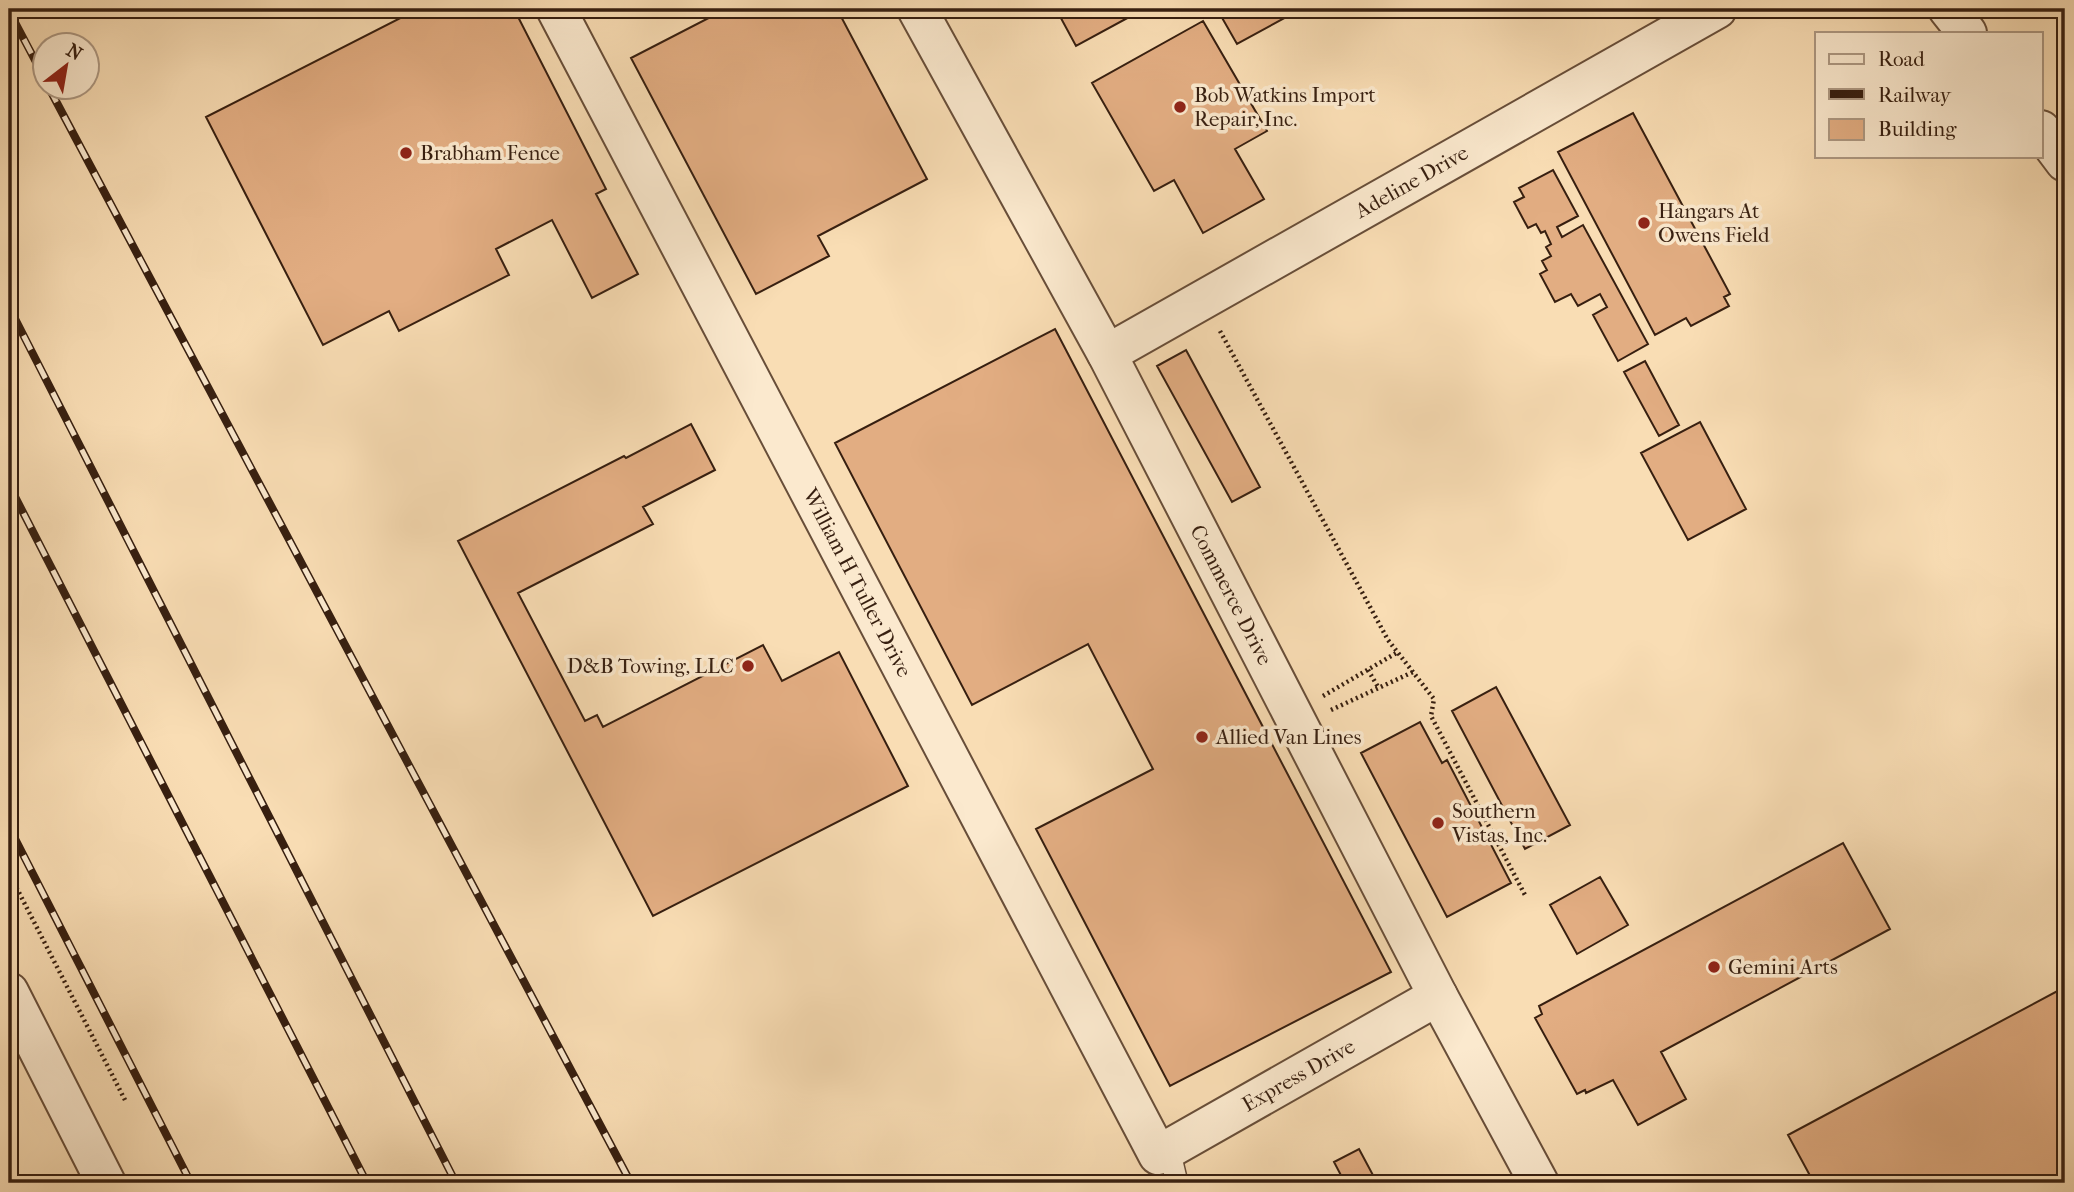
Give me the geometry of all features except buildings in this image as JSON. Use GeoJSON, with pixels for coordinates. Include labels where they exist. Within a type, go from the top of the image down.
{"type":"FeatureCollection","features":[{"type":"Feature","properties":{"kind":"street","name":"William H Tuller Drive"},"geometry":{"type":"LineString","coordinates":[[556,9],[1168,1162]]}},
{"type":"Feature","properties":{"kind":"street","name":"Commerce Drive"},"geometry":{"type":"LineString","coordinates":[[917,9],[1107,354],[1438,996],[1539,1183]]}},
{"type":"Feature","properties":{"kind":"street","name":"Adeline Drive"},"geometry":{"type":"LineString","coordinates":[[1107,354],[1717,9]]}},
{"type":"Feature","properties":{"kind":"street"},"geometry":{"type":"LineString","coordinates":[[1948,9],[1966,32]]}},
{"type":"Feature","properties":{"kind":"street"},"geometry":{"type":"LineString","coordinates":[[2042,131],[2065,162]]}},
{"type":"Feature","properties":{"kind":"street"},"geometry":{"type":"LineString","coordinates":[[9,992],[106,1183]]}},
{"type":"Feature","properties":{"kind":"street","name":"Express Drive"},"geometry":{"type":"LineString","coordinates":[[1168,1162],[1438,996]]}},
{"type":"Feature","properties":{"kind":"path"},"geometry":{"type":"LineString","coordinates":[[1203,300],[1388,640],[1434,699],[1431,716],[1525,895]]}},
{"type":"Feature","properties":{"kind":"path"},"geometry":{"type":"LineString","coordinates":[[1296,720],[1398,652]]}},
{"type":"Feature","properties":{"kind":"path"},"geometry":{"type":"LineString","coordinates":[[1368,670],[1378,688]]}},
{"type":"Feature","properties":{"kind":"path"},"geometry":{"type":"LineString","coordinates":[[1296,720],[1378,688],[1413,671]]}},
{"type":"Feature","properties":{"kind":"path"},"geometry":{"type":"LineString","coordinates":[[9,873],[126,1102]]}},
{"type":"Feature","properties":{"kind":"railway"},"geometry":{"type":"LineString","coordinates":[[9,11],[32,55]]}},
{"type":"Feature","properties":{"kind":"railway"},"geometry":{"type":"LineString","coordinates":[[56,102],[631,1183]]}},
{"type":"Feature","properties":{"kind":"railway"},"geometry":{"type":"LineString","coordinates":[[9,307],[456,1183]]}},
{"type":"Feature","properties":{"kind":"railway"},"geometry":{"type":"LineString","coordinates":[[9,485],[367,1183]]}},
{"type":"Feature","properties":{"kind":"railway"},"geometry":{"type":"LineString","coordinates":[[9,827],[191,1183]]}},
{"type":"Feature","properties":{"kind":"place","name":"Bob Watkins Import Repair, Inc."},"geometry":{"type":"Point","coordinates":[1180,107]}},
{"type":"Feature","properties":{"kind":"place","name":"Brabham Fence"},"geometry":{"type":"Point","coordinates":[406,153]}},
{"type":"Feature","properties":{"kind":"place","name":"Hangars At Owens Field"},"geometry":{"type":"Point","coordinates":[1644,223]}},
{"type":"Feature","properties":{"kind":"place","name":"D&B Towing, LLC"},"geometry":{"type":"Point","coordinates":[748,666]}},
{"type":"Feature","properties":{"kind":"place","name":"Allied Van Lines"},"geometry":{"type":"Point","coordinates":[1202,737]}},
{"type":"Feature","properties":{"kind":"place","name":"Southern Vistas, Inc."},"geometry":{"type":"Point","coordinates":[1438,823]}},
{"type":"Feature","properties":{"kind":"place","name":"Gemini Arts"},"geometry":{"type":"Point","coordinates":[1714,967]}}]}
